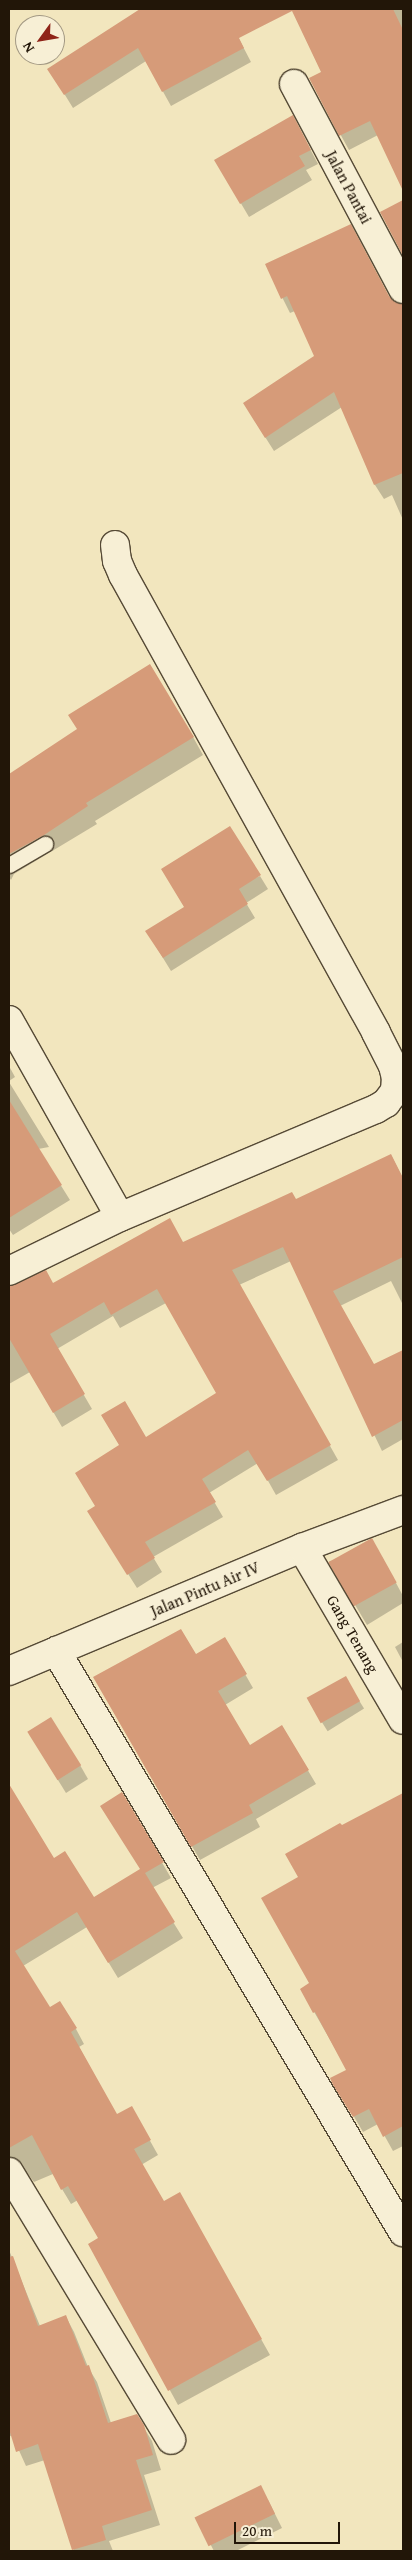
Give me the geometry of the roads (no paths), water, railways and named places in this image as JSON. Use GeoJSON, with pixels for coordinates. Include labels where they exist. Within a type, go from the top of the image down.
{"type":"FeatureCollection","features":[{"type":"Feature","properties":{"kind":"street","name":"Jalan Pantai"},"geometry":{"type":"LineString","coordinates":[[294,84],[403,289]]}},
{"type":"Feature","properties":{"kind":"street"},"geometry":{"type":"LineString","coordinates":[[9,1271],[120,1217],[376,1109],[386,1103],[395,1090],[396,1078],[376,1032],[124,575],[117,561],[115,544]]}},
{"type":"Feature","properties":{"kind":"street"},"geometry":{"type":"LineString","coordinates":[[9,1020],[120,1217]]}},
{"type":"Feature","properties":{"kind":"street","name":"Jalan Pintu Air IV"},"geometry":{"type":"LineString","coordinates":[[9,1669],[302,1548],[403,1510]]}},
{"type":"Feature","properties":{"kind":"street","name":"Gang Tenang"},"geometry":{"type":"LineString","coordinates":[[302,1548],[403,1720]]}},
{"type":"Feature","properties":{"kind":"street"},"geometry":{"type":"LineString","coordinates":[[56,1651],[403,2232]]}},
{"type":"Feature","properties":{"kind":"street"},"geometry":{"type":"LineString","coordinates":[[9,2172],[171,2440]]}},
{"type":"Feature","properties":{"kind":"lane"},"geometry":{"type":"LineString","coordinates":[[9,865],[44,844]]}}]}
